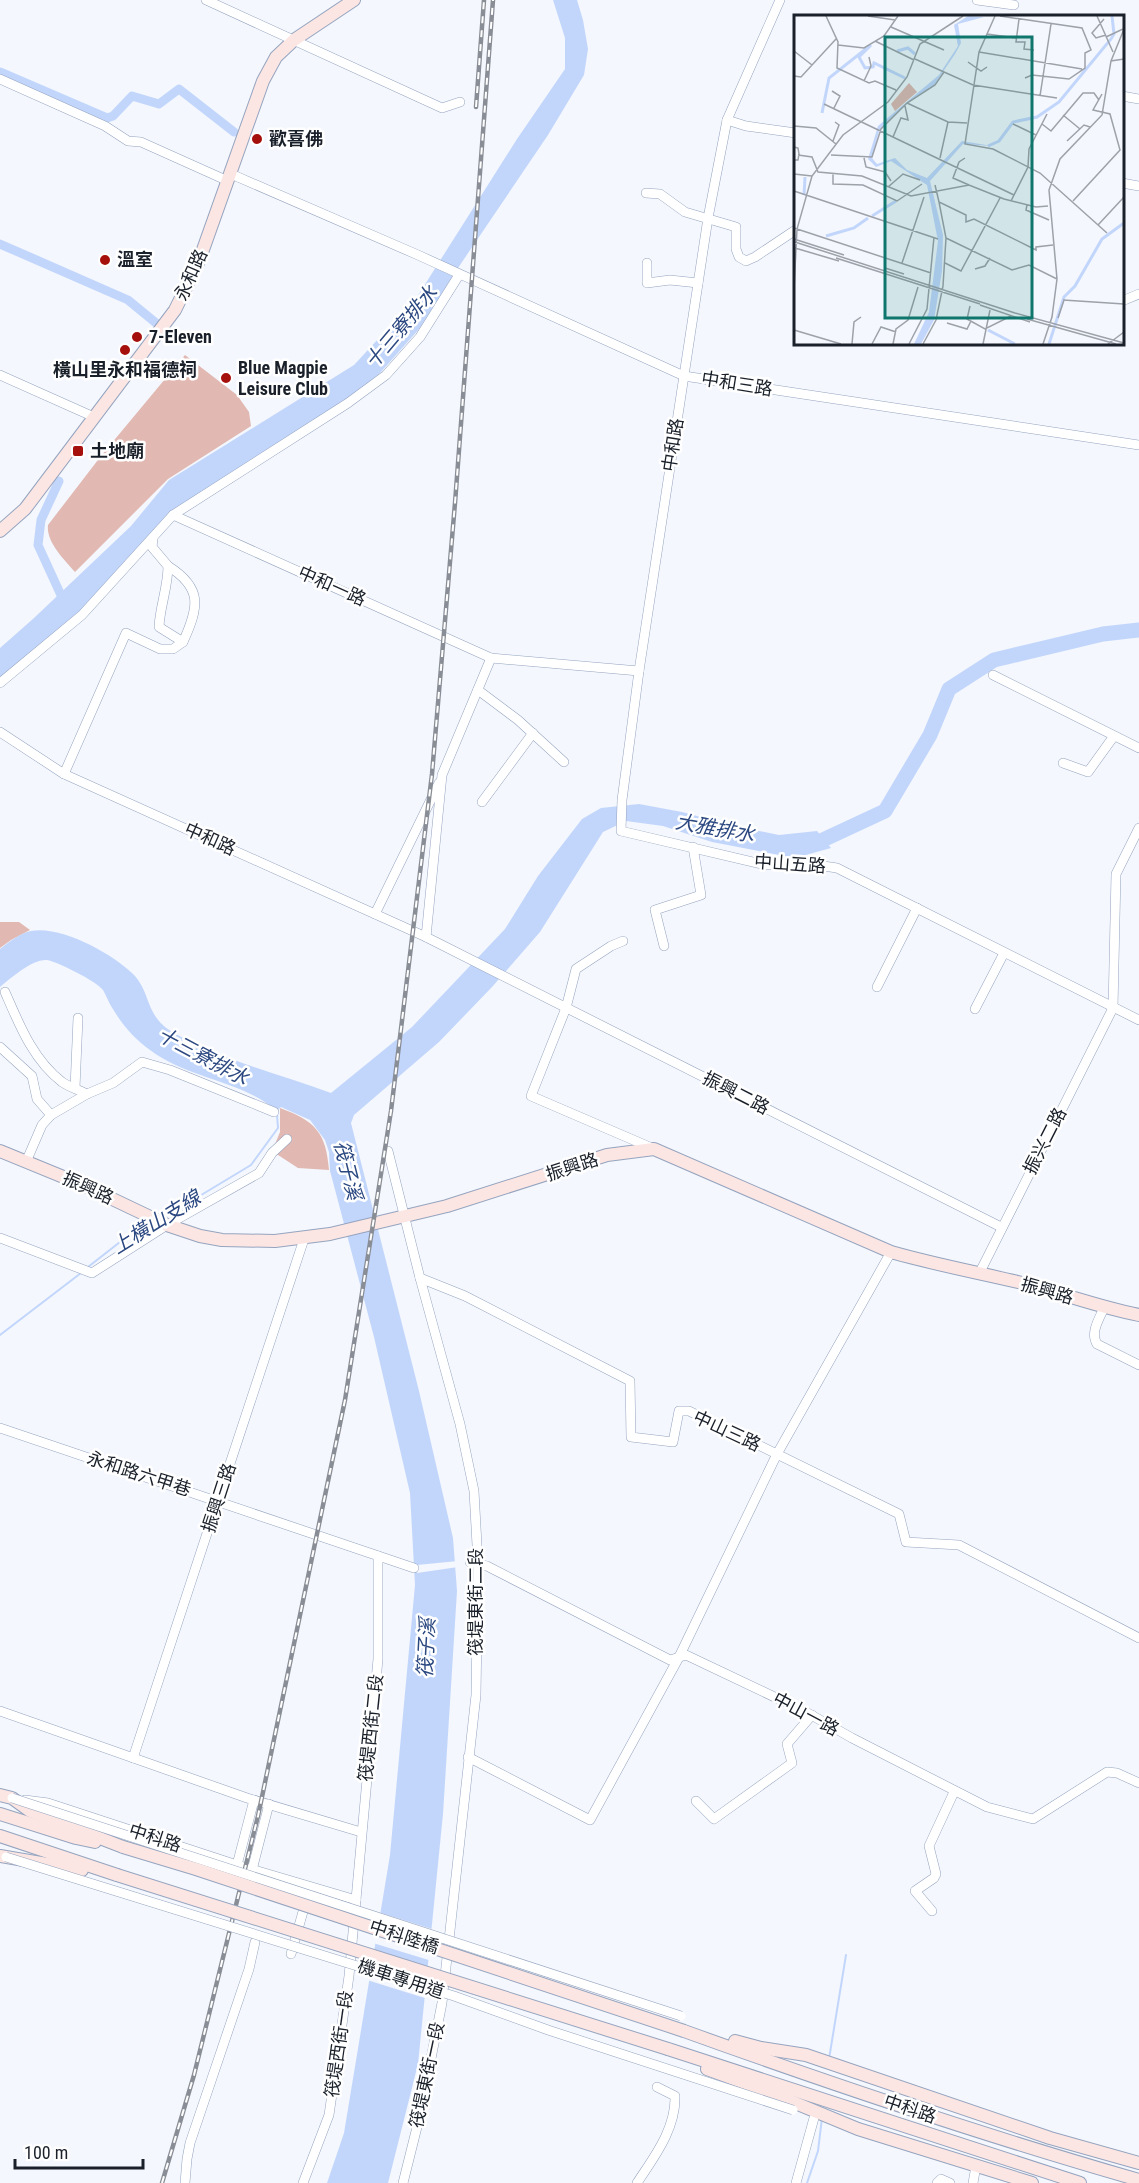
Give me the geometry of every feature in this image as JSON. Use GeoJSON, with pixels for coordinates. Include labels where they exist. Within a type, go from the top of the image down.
{"type":"FeatureCollection","features":[{"type":"Feature","properties":{"kind":"street"},"geometry":{"type":"LineString","coordinates":[[206,0],[442,108],[460,102]]}},
{"type":"Feature","properties":{"kind":"street","name":"永和路"},"geometry":{"type":"LineString","coordinates":[[0,531],[25,509],[175,310],[199,261],[263,81],[276,57],[294,40],[354,0]]}},
{"type":"Feature","properties":{"kind":"street","name":"中和路"},"geometry":{"type":"LineString","coordinates":[[621,831],[622,800],[639,671],[708,218],[727,120],[780,0]]}},
{"type":"Feature","properties":{"kind":"street"},"geometry":{"type":"LineString","coordinates":[[977,0],[1014,2]]}},
{"type":"Feature","properties":{"kind":"street"},"geometry":{"type":"LineString","coordinates":[[0,79],[105,126],[128,141],[141,142],[230,178]]}},
{"type":"Feature","properties":{"kind":"street"},"geometry":{"type":"LineString","coordinates":[[1124,96],[1139,99]]}},
{"type":"Feature","properties":{"kind":"street"},"geometry":{"type":"LineString","coordinates":[[727,120],[746,126],[794,133]]}},
{"type":"Feature","properties":{"kind":"street","name":"中和三路"},"geometry":{"type":"LineString","coordinates":[[230,178],[363,231],[684,376],[1139,445]]}},
{"type":"Feature","properties":{"kind":"street"},"geometry":{"type":"LineString","coordinates":[[1124,183],[1139,186]]}},
{"type":"Feature","properties":{"kind":"street"},"geometry":{"type":"LineString","coordinates":[[646,193],[660,194],[685,212],[708,218],[722,225],[736,227],[736,249],[739,257],[746,261],[794,231]]}},
{"type":"Feature","properties":{"kind":"street"},"geometry":{"type":"LineString","coordinates":[[647,263],[647,283],[670,280],[698,284]]}},
{"type":"Feature","properties":{"kind":"street"},"geometry":{"type":"LineString","coordinates":[[0,683],[82,615],[173,515],[348,404],[386,375],[420,336],[458,274]]}},
{"type":"Feature","properties":{"kind":"street"},"geometry":{"type":"LineString","coordinates":[[1124,300],[1139,294]]}},
{"type":"Feature","properties":{"kind":"street"},"geometry":{"type":"LineString","coordinates":[[0,375],[94,417]]}},
{"type":"Feature","properties":{"kind":"street","name":"中和一路"},"geometry":{"type":"LineString","coordinates":[[173,515],[491,658]]}},
{"type":"Feature","properties":{"kind":"street"},"geometry":{"type":"LineString","coordinates":[[64,774],[126,633],[160,649],[174,649],[183,642],[189,628],[196,598],[189,582],[182,574],[168,566],[152,547],[153,539]]}},
{"type":"Feature","properties":{"kind":"street"},"geometry":{"type":"LineString","coordinates":[[168,566],[168,585],[160,607],[159,627],[183,642]]}},
{"type":"Feature","properties":{"kind":"street"},"geometry":{"type":"LineString","coordinates":[[375,914],[442,775],[491,658],[639,671]]}},
{"type":"Feature","properties":{"kind":"street"},"geometry":{"type":"LineString","coordinates":[[993,675],[1139,748]]}},
{"type":"Feature","properties":{"kind":"street"},"geometry":{"type":"LineString","coordinates":[[478,690],[518,720],[564,762]]}},
{"type":"Feature","properties":{"kind":"street","name":"中和路"},"geometry":{"type":"LineString","coordinates":[[0,732],[64,774],[426,937],[471,960]]}},
{"type":"Feature","properties":{"kind":"street"},"geometry":{"type":"LineString","coordinates":[[482,802],[533,733]]}},
{"type":"Feature","properties":{"kind":"street"},"geometry":{"type":"LineString","coordinates":[[1063,763],[1088,772],[1114,736]]}},
{"type":"Feature","properties":{"kind":"street"},"geometry":{"type":"LineString","coordinates":[[426,937],[442,775]]}},
{"type":"Feature","properties":{"kind":"street"},"geometry":{"type":"LineString","coordinates":[[1113,1008],[1116,874],[1139,828]]}},
{"type":"Feature","properties":{"kind":"street","name":"中山五路"},"geometry":{"type":"LineString","coordinates":[[621,831],[766,866],[810,864],[837,868],[1139,1020]]}},
{"type":"Feature","properties":{"kind":"street"},"geometry":{"type":"LineString","coordinates":[[664,946],[655,910],[701,895],[693,847]]}},
{"type":"Feature","properties":{"kind":"street"},"geometry":{"type":"LineString","coordinates":[[877,987],[917,908]]}},
{"type":"Feature","properties":{"kind":"street"},"geometry":{"type":"LineString","coordinates":[[623,941],[611,946],[576,969],[566,1008],[531,1096],[654,1149]]}},
{"type":"Feature","properties":{"kind":"street"},"geometry":{"type":"LineString","coordinates":[[975,1009],[1004,952]]}},
{"type":"Feature","properties":{"kind":"street","name":"振興二路"},"geometry":{"type":"LineString","coordinates":[[471,960],[1001,1227]]}},
{"type":"Feature","properties":{"kind":"street"},"geometry":{"type":"LineString","coordinates":[[5,992],[21,1029],[42,1062],[63,1083],[87,1094]]}},
{"type":"Feature","properties":{"kind":"street","name":"振兴二路"},"geometry":{"type":"LineString","coordinates":[[979,1274],[1113,1008]]}},
{"type":"Feature","properties":{"kind":"street"},"geometry":{"type":"LineString","coordinates":[[75,1088],[78,1018]]}},
{"type":"Feature","properties":{"kind":"street"},"geometry":{"type":"LineString","coordinates":[[0,1047],[32,1076],[37,1099],[51,1115]]}},
{"type":"Feature","properties":{"kind":"street"},"geometry":{"type":"LineString","coordinates":[[26,1162],[42,1125],[51,1115],[87,1094],[113,1083],[142,1062],[170,1070],[274,1112]]}},
{"type":"Feature","properties":{"kind":"street"},"geometry":{"type":"LineString","coordinates":[[0,1238],[92,1273],[167,1225],[259,1173],[272,1153],[286,1139]]}},
{"type":"Feature","properties":{"kind":"street","name":"振興路"},"geometry":{"type":"LineString","coordinates":[[0,1152],[84,1185],[167,1225],[200,1236],[222,1240],[275,1241],[304,1239],[447,1206],[607,1155],[654,1149],[891,1252],[1051,1291],[1104,1308],[1139,1315]]}},
{"type":"Feature","properties":{"kind":"street"},"geometry":{"type":"LineString","coordinates":[[388,1151],[420,1278]]}},
{"type":"Feature","properties":{"kind":"street","name":"振興三路"},"geometry":{"type":"LineString","coordinates":[[133,1758],[304,1239]]}},
{"type":"Feature","properties":{"kind":"street"},"geometry":{"type":"LineString","coordinates":[[468,1757],[590,1820],[678,1659],[777,1454],[891,1252]]}},
{"type":"Feature","properties":{"kind":"street","name":"中山三路"},"geometry":{"type":"LineString","coordinates":[[420,1278],[465,1296],[630,1381],[631,1437],[674,1442],[679,1412],[689,1412],[899,1514],[906,1542],[959,1545],[1139,1638]]}},
{"type":"Feature","properties":{"kind":"street","name":"筏堤東街二段"},"geometry":{"type":"LineString","coordinates":[[420,1278],[460,1424],[471,1480],[476,1695],[452,1930]]}},
{"type":"Feature","properties":{"kind":"street"},"geometry":{"type":"LineString","coordinates":[[1104,1308],[1096,1327],[1094,1339],[1097,1344],[1139,1365]]}},
{"type":"Feature","properties":{"kind":"street","name":"永和路六甲巷"},"geometry":{"type":"LineString","coordinates":[[0,1428],[414,1568]]}},
{"type":"Feature","properties":{"kind":"street","name":"筏堤西街二段"},"geometry":{"type":"LineString","coordinates":[[356,1900],[378,1659],[378,1556]]}},
{"type":"Feature","properties":{"kind":"street","name":"中山一路"},"geometry":{"type":"LineString","coordinates":[[474,1562],[670,1660],[686,1655],[812,1715],[987,1808],[1033,1819],[1107,1772],[1117,1773],[1139,1783]]}},
{"type":"Feature","properties":{"kind":"street"},"geometry":{"type":"LineString","coordinates":[[0,1711],[254,1800],[361,1832]]}},
{"type":"Feature","properties":{"kind":"street"},"geometry":{"type":"LineString","coordinates":[[696,1801],[714,1819],[773,1778],[792,1763],[786,1744],[812,1715]]}},
{"type":"Feature","properties":{"kind":"street"},"geometry":{"type":"LineString","coordinates":[[932,1911],[915,1891],[934,1878],[936,1869],[929,1846],[954,1792]]}},
{"type":"Feature","properties":{"kind":"street"},"geometry":{"type":"LineString","coordinates":[[6,1796],[30,1811],[123,1847]]}},
{"type":"Feature","properties":{"kind":"street"},"geometry":{"type":"LineString","coordinates":[[6,1796],[681,2016]]}},
{"type":"Feature","properties":{"kind":"street","name":"中科路"},"geometry":{"type":"LineString","coordinates":[[6,1796],[48,1803],[252,1870],[356,1900]]}},
{"type":"Feature","properties":{"kind":"street"},"geometry":{"type":"LineString","coordinates":[[237,1865],[254,1800]]}},
{"type":"Feature","properties":{"kind":"street"},"geometry":{"type":"LineString","coordinates":[[252,1870],[269,1804]]}},
{"type":"Feature","properties":{"kind":"street","name":"中科路"},"geometry":{"type":"LineString","coordinates":[[0,1814],[76,1838],[123,1847]]}},
{"type":"Feature","properties":{"kind":"street"},"geometry":{"type":"LineString","coordinates":[[0,1836],[117,1875]]}},
{"type":"Feature","properties":{"kind":"street","name":"中科陸橋"},"geometry":{"type":"LineString","coordinates":[[123,1847],[263,1891],[684,2031]]}},
{"type":"Feature","properties":{"kind":"street"},"geometry":{"type":"LineString","coordinates":[[3,1856],[117,1875]]}},
{"type":"Feature","properties":{"kind":"street","name":"機車專用道"},"geometry":{"type":"LineString","coordinates":[[3,1856],[454,1996],[548,2030],[793,2110]]}},
{"type":"Feature","properties":{"kind":"street","name":"中科陸橋"},"geometry":{"type":"LineString","coordinates":[[117,1875],[668,2049]]}},
{"type":"Feature","properties":{"kind":"street"},"geometry":{"type":"LineString","coordinates":[[291,1953],[310,1886]]}},
{"type":"Feature","properties":{"kind":"street","name":"筏堤西街一段"},"geometry":{"type":"LineString","coordinates":[[303,2183],[329,2115],[344,2018],[356,1900]]}},
{"type":"Feature","properties":{"kind":"street","name":"筏堤東街一段"},"geometry":{"type":"LineString","coordinates":[[403,2183],[434,2047],[452,1930]]}},
{"type":"Feature","properties":{"kind":"street"},"geometry":{"type":"LineString","coordinates":[[185,2183],[190,2143],[249,1969],[255,1942]]}},
{"type":"Feature","properties":{"kind":"street","name":"中科路"},"geometry":{"type":"LineString","coordinates":[[684,2031],[720,2036],[760,2048],[806,2055],[1050,2138],[1139,2163]]}},
{"type":"Feature","properties":{"kind":"street","name":"中科路"},"geometry":{"type":"LineString","coordinates":[[684,2031],[1013,2143],[1139,2180]]}},
{"type":"Feature","properties":{"kind":"street","name":"中科路"},"geometry":{"type":"LineString","coordinates":[[668,2049],[1080,2183]]}},
{"type":"Feature","properties":{"kind":"street","name":"中科路"},"geometry":{"type":"LineString","coordinates":[[668,2049],[699,2066],[858,2129],[1032,2183]]}},
{"type":"Feature","properties":{"kind":"street"},"geometry":{"type":"LineString","coordinates":[[637,2183],[664,2141],[675,2105],[675,2096],[657,2086]]}},
{"type":"Feature","properties":{"kind":"street"},"geometry":{"type":"LineString","coordinates":[[796,2183],[814,2118]]}},
{"type":"Feature","properties":{"kind":"street"},"geometry":{"type":"LineString","coordinates":[[973,2183],[976,2166]]}},
{"type":"Feature","properties":{"kind":"street"},"geometry":{"type":"LineString","coordinates":[[937,2183],[941,2179],[950,2183]]}},
{"type":"Feature","properties":{"kind":"shaded area"},"geometry":{"type":"Polygon","coordinates":[[[185,355],[237,395],[249,412],[251,426],[168,479],[75,572],[53,544],[48,525],[101,456],[185,355]]]}},
{"type":"Feature","properties":{"kind":"shaded area"},"geometry":{"type":"Polygon","coordinates":[[[0,922],[19,922],[30,930],[0,948],[0,922]]]}},
{"type":"Feature","properties":{"kind":"shaded area"},"geometry":{"type":"Polygon","coordinates":[[[280,1108],[302,1118],[316,1130],[325,1146],[329,1170],[298,1168],[275,1153],[273,1149],[280,1132],[280,1108]]]}},
{"type":"Feature","properties":{"kind":"water","name":"十三寮排水"},"geometry":{"type":"Polygon","coordinates":[[[553,0],[577,0],[588,49],[584,75],[548,135],[420,328],[380,373],[347,401],[171,513],[81,613],[0,679],[0,648],[131,526],[169,480],[354,365],[417,297],[517,139],[565,69],[565,38],[553,0]]]}},
{"type":"Feature","properties":{"kind":"water"},"geometry":{"type":"Polygon","coordinates":[[[639,804],[779,835],[817,831],[831,848],[795,858],[712,842],[663,826],[626,821],[603,832],[540,932],[492,987],[439,1042],[354,1115],[351,1123],[419,1391],[453,1538],[457,1591],[443,1814],[418,2064],[388,2183],[327,2183],[344,2133],[390,1855],[415,1585],[410,1493],[374,1337],[330,1171],[329,1152],[325,1140],[310,1120],[281,1107],[277,1111],[247,1092],[181,1067],[150,1050],[124,1024],[103,990],[76,972],[52,961],[41,961],[22,970],[0,987],[0,949],[27,932],[43,930],[57,932],[86,943],[113,958],[133,974],[139,981],[153,1012],[164,1026],[174,1033],[231,1059],[331,1093],[412,1027],[505,929],[538,876],[582,819],[601,808],[639,804]]]}},
{"type":"Feature","properties":{"kind":"pier"},"geometry":{"type":"Polygon","coordinates":[[[458,1561],[458,1567],[417,1573],[417,1565],[458,1561]]]}},
{"type":"Feature","properties":{"kind":"pier"},"geometry":{"type":"Polygon","coordinates":[[[378,1912],[435,1930],[432,1961],[373,1943],[378,1912]]]}},
{"type":"Feature","properties":{"kind":"pier"},"geometry":{"type":"Polygon","coordinates":[[[372,1949],[431,1968],[428,1999],[367,1980],[372,1949]]]}},
{"type":"Feature","properties":{"kind":"waterway"},"geometry":{"type":"LineString","coordinates":[[0,72],[107,118],[113,116],[132,96],[159,104],[179,89],[234,132]]}},
{"type":"Feature","properties":{"kind":"waterway"},"geometry":{"type":"LineString","coordinates":[[0,244],[128,300],[156,323]]}},
{"type":"Feature","properties":{"kind":"waterway"},"geometry":{"type":"LineString","coordinates":[[59,481],[41,520],[38,545],[65,604]]}},
{"type":"Feature","properties":{"kind":"waterway","name":"大雅排水"},"geometry":{"type":"LineString","coordinates":[[807,844],[812,845],[885,811],[930,735],[949,689],[994,660],[1103,634],[1139,630]]}},
{"type":"Feature","properties":{"kind":"waterway","name":"上橫山支線"},"geometry":{"type":"LineString","coordinates":[[163,1218],[251,1165],[278,1128],[277,1115]]}},
{"type":"Feature","properties":{"kind":"waterway","name":"上橫山支線"},"geometry":{"type":"LineString","coordinates":[[88,1267],[120,1242],[152,1224]]}},
{"type":"Feature","properties":{"kind":"waterway","name":"上橫山支線"},"geometry":{"type":"LineString","coordinates":[[0,1335],[81,1273]]}},
{"type":"Feature","properties":{"kind":"waterway"},"geometry":{"type":"LineString","coordinates":[[829,2059],[846,1955]]}},
{"type":"Feature","properties":{"kind":"waterway"},"geometry":{"type":"LineString","coordinates":[[807,2183],[818,2151],[822,2118]]}},
{"type":"Feature","properties":{"kind":"railway"},"geometry":{"type":"LineString","coordinates":[[476,107],[484,0]]}},
{"type":"Feature","properties":{"kind":"railway"},"geometry":{"type":"LineString","coordinates":[[162,2183],[194,2075],[258,1816],[345,1400],[391,1111],[432,774],[493,0]]}},
{"type":"Feature","properties":{"kind":"place","name":"歡喜佛"},"geometry":{"type":"Point","coordinates":[257,139]}},
{"type":"Feature","properties":{"kind":"place","name":"溫室"},"geometry":{"type":"Point","coordinates":[105,260]}},
{"type":"Feature","properties":{"kind":"place","name":"7-Eleven"},"geometry":{"type":"Point","coordinates":[137,337]}},
{"type":"Feature","properties":{"kind":"place","name":"橫山里永和福德祠"},"geometry":{"type":"Point","coordinates":[125,350]}},
{"type":"Feature","properties":{"kind":"place","name":"Blue Magpie Leisure Club"},"geometry":{"type":"Point","coordinates":[226,378]}},
{"type":"Feature","properties":{"kind":"place","name":"土地廟"},"geometry":{"type":"Point","coordinates":[78,451]}},
{"type":"Feature","properties":{"kind":"water label","name":"筏子溪"},"geometry":{"type":"Point","coordinates":[348,1170]}},
{"type":"Feature","properties":{"kind":"water label","name":"筏子溪"},"geometry":{"type":"Point","coordinates":[426,1648]}}]}
